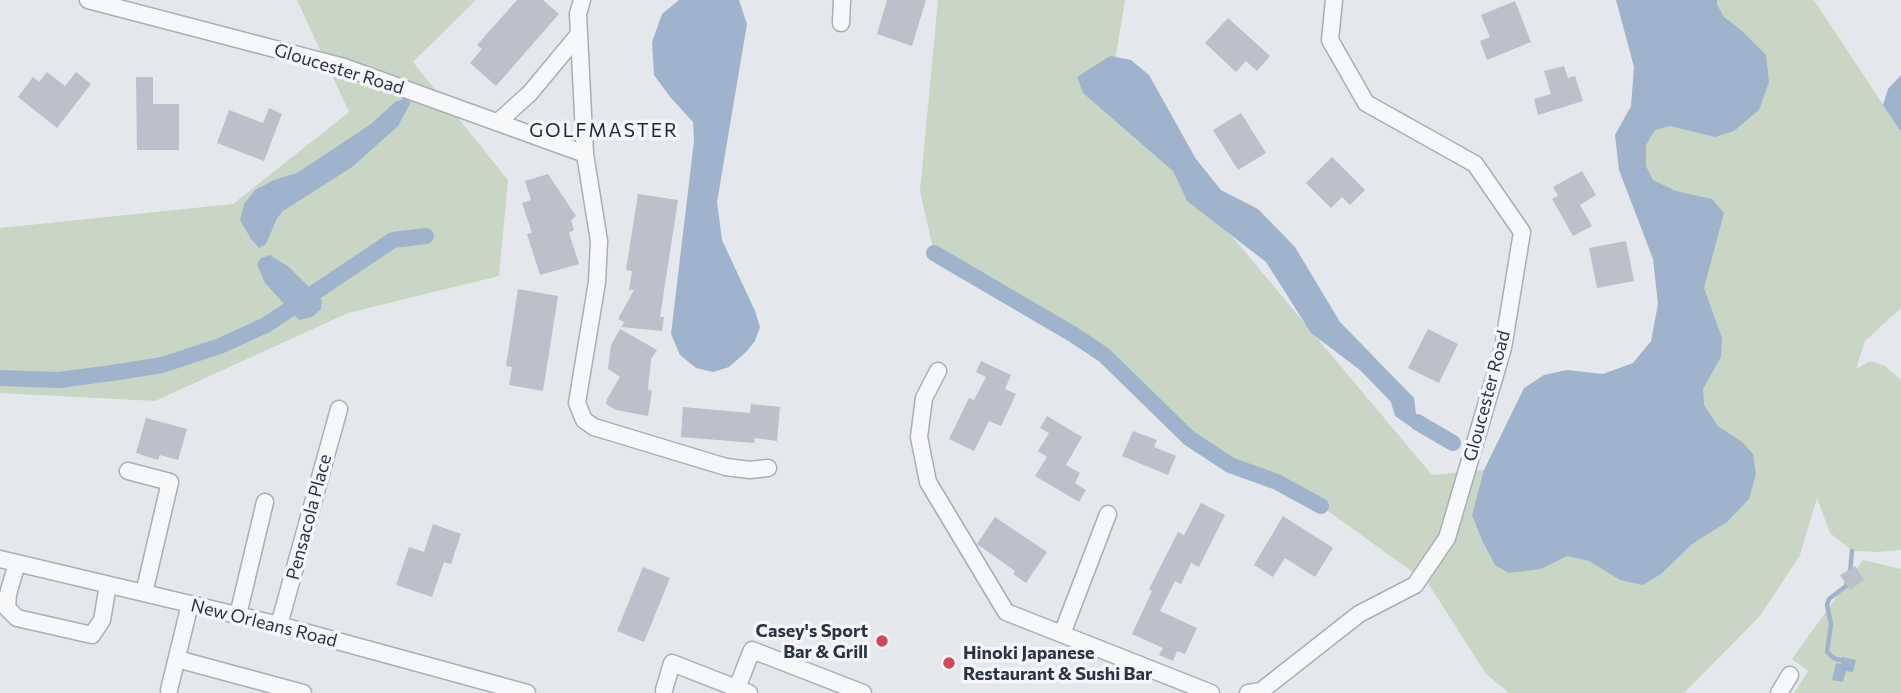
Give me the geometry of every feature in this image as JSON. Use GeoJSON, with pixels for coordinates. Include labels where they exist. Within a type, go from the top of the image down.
{"type":"FeatureCollection","features":[{"type":"Feature","properties":{"kind":"street","name":"Gloucester Road"},"geometry":{"type":"LineString","coordinates":[[88,0],[344,67],[585,154]]}},
{"type":"Feature","properties":{"kind":"street"},"geometry":{"type":"LineString","coordinates":[[582,0],[578,14],[585,154],[598,241],[597,282],[578,404],[584,420],[594,427],[726,467],[750,470],[768,468]]}},
{"type":"Feature","properties":{"kind":"street"},"geometry":{"type":"LineString","coordinates":[[841,23],[842,0]]}},
{"type":"Feature","properties":{"kind":"street","name":"Gloucester Road"},"geometry":{"type":"LineString","coordinates":[[1248,693],[1261,691],[1359,614],[1415,585],[1447,538],[1503,348],[1522,232],[1475,164],[1366,103],[1330,40],[1334,0]]}},
{"type":"Feature","properties":{"kind":"street"},"geometry":{"type":"LineString","coordinates":[[498,122],[530,93],[579,34]]}},
{"type":"Feature","properties":{"kind":"street"},"geometry":{"type":"LineString","coordinates":[[938,371],[923,398],[919,437],[928,482],[1006,612],[1211,693]]}},
{"type":"Feature","properties":{"kind":"street","name":"Pensacola Place"},"geometry":{"type":"LineString","coordinates":[[279,625],[339,409]]}},
{"type":"Feature","properties":{"kind":"street"},"geometry":{"type":"LineString","coordinates":[[128,471],[170,482],[144,593]]}},
{"type":"Feature","properties":{"kind":"street"},"geometry":{"type":"LineString","coordinates":[[238,615],[265,502]]}},
{"type":"Feature","properties":{"kind":"street"},"geometry":{"type":"LineString","coordinates":[[1062,634],[1108,514]]}},
{"type":"Feature","properties":{"kind":"street","name":"New Orleans Road"},"geometry":{"type":"LineString","coordinates":[[0,559],[279,625],[526,693]]}},
{"type":"Feature","properties":{"kind":"street"},"geometry":{"type":"LineString","coordinates":[[17,563],[7,608],[17,618],[92,635],[102,620],[108,585]]}},
{"type":"Feature","properties":{"kind":"street"},"geometry":{"type":"LineString","coordinates":[[170,690],[190,604]]}},
{"type":"Feature","properties":{"kind":"street"},"geometry":{"type":"LineString","coordinates":[[666,692],[672,663],[743,691],[752,650],[863,693]]}},
{"type":"Feature","properties":{"kind":"street"},"geometry":{"type":"LineString","coordinates":[[177,659],[278,690],[303,693]]}},
{"type":"Feature","properties":{"kind":"street"},"geometry":{"type":"LineString","coordinates":[[1779,693],[1790,675]]}},
{"type":"Feature","properties":{"kind":"green space"},"geometry":{"type":"Polygon","coordinates":[[[297,0],[476,0],[413,62],[508,180],[499,276],[348,313],[155,401],[0,393],[0,228],[233,204],[349,112],[297,0]]]}},
{"type":"Feature","properties":{"kind":"green space"},"geometry":{"type":"Polygon","coordinates":[[[938,0],[1125,0],[1110,91],[1432,475],[1484,470],[1689,355],[1626,157],[1667,73],[1623,0],[1814,0],[1901,132],[1901,308],[1865,341],[1856,369],[1870,361],[1885,366],[1901,380],[1901,550],[1852,551],[1830,533],[1817,498],[1800,555],[1760,616],[1684,693],[1509,693],[1486,674],[1428,583],[1321,506],[1277,482],[1230,465],[1189,438],[1104,355],[1074,334],[934,253],[920,191],[938,0]]]}},
{"type":"Feature","properties":{"kind":"green space"},"geometry":{"type":"Polygon","coordinates":[[[1863,560],[1901,569],[1901,693],[1794,693],[1808,671],[1792,659],[1863,560]]]}},
{"type":"Feature","properties":{"kind":"water"},"geometry":{"type":"Polygon","coordinates":[[[679,0],[739,0],[747,24],[717,202],[722,240],[760,327],[755,341],[746,352],[729,367],[713,372],[696,368],[680,355],[671,334],[694,141],[693,122],[654,75],[652,42],[662,14],[679,0]]]}},
{"type":"Feature","properties":{"kind":"water"},"geometry":{"type":"Polygon","coordinates":[[[1616,0],[1717,0],[1724,17],[1766,55],[1769,82],[1759,110],[1734,131],[1715,137],[1670,126],[1655,130],[1646,145],[1646,166],[1653,180],[1676,191],[1712,199],[1724,213],[1704,288],[1722,338],[1721,357],[1703,389],[1704,405],[1718,426],[1742,442],[1753,454],[1756,474],[1749,499],[1727,522],[1692,544],[1661,574],[1643,585],[1620,580],[1589,561],[1567,556],[1541,569],[1509,573],[1495,565],[1472,515],[1484,470],[1524,388],[1544,375],[1567,370],[1603,374],[1633,363],[1651,341],[1658,304],[1653,259],[1619,170],[1615,135],[1631,106],[1634,67],[1616,0]]]}},
{"type":"Feature","properties":{"kind":"water"},"geometry":{"type":"Polygon","coordinates":[[[1110,56],[1131,60],[1149,75],[1196,159],[1221,190],[1258,209],[1295,247],[1340,322],[1414,398],[1417,422],[1411,427],[1395,416],[1391,402],[1360,370],[1311,333],[1266,262],[1187,201],[1173,171],[1083,93],[1077,77],[1110,56]]]}},
{"type":"Feature","properties":{"kind":"water"},"geometry":{"type":"Polygon","coordinates":[[[1901,75],[1901,132],[1883,105],[1888,89],[1901,75]]]}},
{"type":"Feature","properties":{"kind":"water"},"geometry":{"type":"Polygon","coordinates":[[[405,98],[411,102],[398,126],[352,167],[283,211],[277,218],[266,244],[259,248],[240,220],[244,204],[255,190],[274,180],[297,173],[371,124],[395,102],[405,98]]]}},
{"type":"Feature","properties":{"kind":"water"},"geometry":{"type":"Polygon","coordinates":[[[270,255],[289,267],[322,300],[321,309],[312,317],[299,320],[265,283],[257,264],[261,258],[270,255]]]}},
{"type":"Feature","properties":{"kind":"water"},"geometry":{"type":"Polygon","coordinates":[[[1842,657],[1856,660],[1853,672],[1846,671],[1843,682],[1832,680],[1836,663],[1841,664],[1842,657]]]}},
{"type":"Feature","properties":{"kind":"building"},"geometry":{"type":"Polygon","coordinates":[[[517,0],[543,0],[559,14],[496,86],[470,63],[482,49],[477,45],[517,0]]]}},
{"type":"Feature","properties":{"kind":"building"},"geometry":{"type":"Polygon","coordinates":[[[887,0],[926,0],[912,46],[877,34],[887,0]]]}},
{"type":"Feature","properties":{"kind":"building"},"geometry":{"type":"Polygon","coordinates":[[[1515,1],[1531,42],[1487,60],[1480,41],[1490,37],[1481,15],[1515,1]]]}},
{"type":"Feature","properties":{"kind":"building"},"geometry":{"type":"Polygon","coordinates":[[[1228,18],[1270,56],[1257,71],[1246,61],[1236,72],[1205,43],[1228,18]]]}},
{"type":"Feature","properties":{"kind":"building"},"geometry":{"type":"Polygon","coordinates":[[[1564,66],[1568,78],[1575,76],[1583,101],[1538,115],[1534,99],[1551,94],[1544,71],[1564,66]]]}},
{"type":"Feature","properties":{"kind":"building"},"geometry":{"type":"Polygon","coordinates":[[[47,72],[65,86],[76,72],[91,84],[57,128],[18,97],[33,77],[39,82],[47,72]]]}},
{"type":"Feature","properties":{"kind":"building"},"geometry":{"type":"Polygon","coordinates":[[[136,77],[153,77],[153,104],[179,104],[179,150],[137,150],[136,77]]]}},
{"type":"Feature","properties":{"kind":"building"},"geometry":{"type":"Polygon","coordinates":[[[269,108],[282,114],[264,161],[217,143],[229,110],[263,123],[269,108]]]}},
{"type":"Feature","properties":{"kind":"building"},"geometry":{"type":"Polygon","coordinates":[[[1241,113],[1266,153],[1238,170],[1213,130],[1241,113]]]}},
{"type":"Feature","properties":{"kind":"building"},"geometry":{"type":"Polygon","coordinates":[[[1332,157],[1365,190],[1350,205],[1342,197],[1331,208],[1306,183],[1332,157]]]}},
{"type":"Feature","properties":{"kind":"building"},"geometry":{"type":"Polygon","coordinates":[[[1582,171],[1596,195],[1580,205],[1592,226],[1573,236],[1552,199],[1558,196],[1553,187],[1582,171]]]}},
{"type":"Feature","properties":{"kind":"building"},"geometry":{"type":"Polygon","coordinates":[[[548,174],[576,216],[571,220],[574,230],[569,233],[579,264],[540,275],[527,234],[532,233],[522,203],[531,200],[525,181],[548,174]]]}},
{"type":"Feature","properties":{"kind":"building"},"geometry":{"type":"Polygon","coordinates":[[[638,194],[678,200],[660,317],[664,317],[662,331],[621,327],[624,322],[618,319],[634,290],[629,290],[632,271],[626,270],[638,194]]]}},
{"type":"Feature","properties":{"kind":"building"},"geometry":{"type":"Polygon","coordinates":[[[1626,241],[1634,281],[1597,288],[1589,248],[1626,241]]]}},
{"type":"Feature","properties":{"kind":"building"},"geometry":{"type":"Polygon","coordinates":[[[518,289],[558,296],[543,391],[509,385],[512,367],[506,366],[518,289]]]}},
{"type":"Feature","properties":{"kind":"building"},"geometry":{"type":"Polygon","coordinates":[[[620,329],[657,350],[651,359],[648,389],[652,391],[648,416],[616,410],[606,404],[620,377],[608,369],[611,345],[620,329]]]}},
{"type":"Feature","properties":{"kind":"building"},"geometry":{"type":"Polygon","coordinates":[[[1428,329],[1458,344],[1439,383],[1408,368],[1428,329]]]}},
{"type":"Feature","properties":{"kind":"building"},"geometry":{"type":"Polygon","coordinates":[[[981,361],[1011,375],[1005,389],[1016,394],[1001,426],[989,421],[974,451],[949,439],[969,398],[974,400],[986,377],[976,372],[981,361]]]}},
{"type":"Feature","properties":{"kind":"building"},"geometry":{"type":"Polygon","coordinates":[[[751,404],[780,407],[777,441],[755,438],[754,443],[681,437],[683,407],[750,413],[751,404]]]}},
{"type":"Feature","properties":{"kind":"building"},"geometry":{"type":"Polygon","coordinates":[[[1047,416],[1082,437],[1066,465],[1080,473],[1075,483],[1086,490],[1079,502],[1035,476],[1047,457],[1038,451],[1049,433],[1040,428],[1047,416]]]}},
{"type":"Feature","properties":{"kind":"building"},"geometry":{"type":"Polygon","coordinates":[[[146,418],[187,429],[178,460],[160,455],[158,460],[136,453],[146,418]]]}},
{"type":"Feature","properties":{"kind":"building"},"geometry":{"type":"Polygon","coordinates":[[[1133,431],[1157,440],[1154,447],[1176,456],[1168,475],[1122,456],[1133,431]]]}},
{"type":"Feature","properties":{"kind":"building"},"geometry":{"type":"Polygon","coordinates":[[[1201,503],[1225,515],[1199,567],[1191,563],[1181,584],[1175,581],[1160,611],[1197,628],[1185,654],[1177,651],[1173,661],[1159,655],[1163,648],[1132,634],[1152,591],[1149,589],[1178,532],[1184,535],[1201,503]]]}},
{"type":"Feature","properties":{"kind":"building"},"geometry":{"type":"Polygon","coordinates":[[[1283,516],[1333,548],[1315,577],[1285,558],[1273,577],[1254,565],[1283,516]]]}},
{"type":"Feature","properties":{"kind":"building"},"geometry":{"type":"Polygon","coordinates":[[[995,517],[1047,552],[1026,583],[1013,574],[1015,571],[977,544],[995,517]]]}},
{"type":"Feature","properties":{"kind":"building"},"geometry":{"type":"Polygon","coordinates":[[[433,524],[461,534],[451,564],[444,562],[432,597],[396,585],[409,547],[424,552],[433,524]]]}},
{"type":"Feature","properties":{"kind":"building"},"geometry":{"type":"Polygon","coordinates":[[[1855,566],[1864,580],[1850,590],[1840,575],[1855,566]]]}},
{"type":"Feature","properties":{"kind":"building"},"geometry":{"type":"Polygon","coordinates":[[[643,567],[670,578],[644,642],[617,631],[643,567]]]}},
{"type":"Feature","properties":{"kind":"waterway"},"geometry":{"type":"LineString","coordinates":[[0,378],[59,380],[112,373],[162,365],[220,346],[266,325],[393,240],[426,236]]}},
{"type":"Feature","properties":{"kind":"waterway"},"geometry":{"type":"LineString","coordinates":[[934,253],[1104,355],[1189,438],[1230,465],[1277,482],[1321,506]]}},
{"type":"Feature","properties":{"kind":"waterway"},"geometry":{"type":"LineString","coordinates":[[1417,422],[1453,443]]}},
{"type":"Feature","properties":{"kind":"waterway"},"geometry":{"type":"LineString","coordinates":[[1841,660],[1835,659],[1827,652],[1831,624],[1827,605],[1829,599],[1846,586],[1852,551]]}},
{"type":"Feature","properties":{"kind":"place","name":"Casey's Sport Bar & Grill"},"geometry":{"type":"Point","coordinates":[882,641]}},
{"type":"Feature","properties":{"kind":"place","name":"Hinoki Japanese Restaurant & Sushi Bar"},"geometry":{"type":"Point","coordinates":[949,663]}},
{"type":"Feature","properties":{"kind":"district","name":"GOLFMASTER"},"geometry":{"type":"Point","coordinates":[604,131]}}]}
